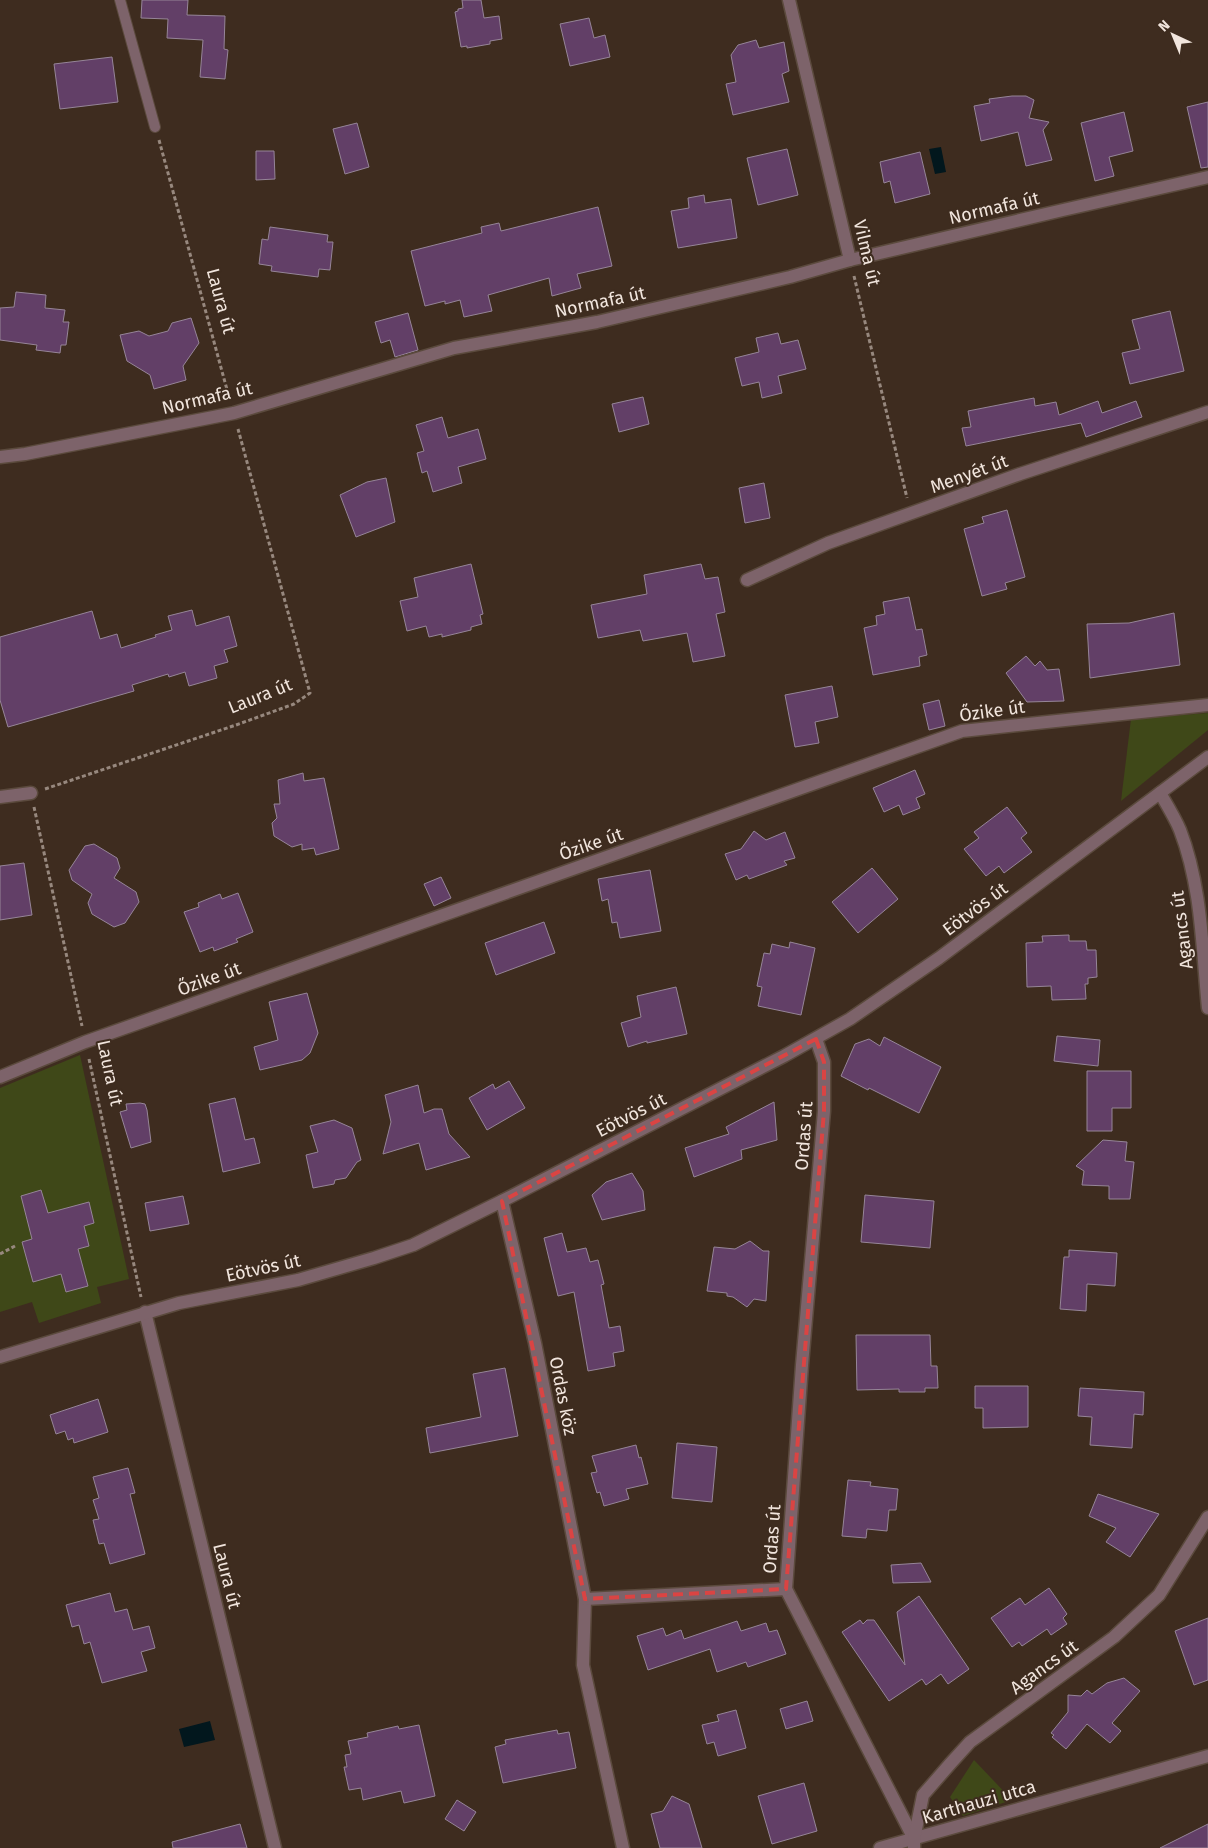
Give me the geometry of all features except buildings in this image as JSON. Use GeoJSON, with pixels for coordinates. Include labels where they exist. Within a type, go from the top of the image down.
{"type":"FeatureCollection","features":[{"type":"Feature","properties":{"kind":"street","name":"Vilma út"},"geometry":{"type":"LineString","coordinates":[[790,0],[850,260]]}},
{"type":"Feature","properties":{"kind":"street","name":"Normafa út"},"geometry":{"type":"LineString","coordinates":[[0,457],[25,454],[234,413],[454,348],[597,322],[790,277],[850,260],[1208,177]]}},
{"type":"Feature","properties":{"kind":"street","name":"Menyét út"},"geometry":{"type":"LineString","coordinates":[[747,580],[828,543],[1020,474],[1208,412]]}},
{"type":"Feature","properties":{"kind":"street","name":"Őzike út"},"geometry":{"type":"LineString","coordinates":[[0,1076],[85,1042],[962,731],[1208,705]]}},
{"type":"Feature","properties":{"kind":"street","name":"Eötvös út"},"geometry":{"type":"LineString","coordinates":[[0,1357],[179,1303],[298,1280],[374,1258],[412,1245],[502,1201],[816,1039],[850,1019],[939,958],[1208,757]]}},
{"type":"Feature","properties":{"kind":"street"},"geometry":{"type":"LineString","coordinates":[[0,797],[31,793]]}},
{"type":"Feature","properties":{"kind":"street","name":"Agancs út"},"geometry":{"type":"LineString","coordinates":[[1160,793],[1180,830],[1192,874],[1198,904],[1208,1008]]}},
{"type":"Feature","properties":{"kind":"street","name":"Ordas út"},"geometry":{"type":"LineString","coordinates":[[585,1599],[786,1589],[802,1366],[824,1110],[824,1062],[816,1039]]}},
{"type":"Feature","properties":{"kind":"street","name":"Ordas köz"},"geometry":{"type":"LineString","coordinates":[[502,1201],[535,1343],[585,1599]]}},
{"type":"Feature","properties":{"kind":"street","name":"Laura út"},"geometry":{"type":"LineString","coordinates":[[145,1312],[275,1848]]}},
{"type":"Feature","properties":{"kind":"street","name":"Agancs út"},"geometry":{"type":"LineString","coordinates":[[914,1844],[923,1795],[970,1742],[1114,1638],[1159,1595],[1208,1517]]}},
{"type":"Feature","properties":{"kind":"street","name":"Karthauzi utca"},"geometry":{"type":"LineString","coordinates":[[786,1589],[914,1844],[980,1819],[1208,1756]]}},
{"type":"Feature","properties":{"kind":"street"},"geometry":{"type":"LineString","coordinates":[[585,1599],[583,1665],[623,1848]]}},
{"type":"Feature","properties":{"kind":"street"},"geometry":{"type":"LineString","coordinates":[[880,1848],[914,1844]]}},
{"type":"Feature","properties":{"kind":"lane"},"geometry":{"type":"LineString","coordinates":[[120,0],[155,127]]}},
{"type":"Feature","properties":{"kind":"path","name":"Laura út"},"geometry":{"type":"LineString","coordinates":[[142,1299],[31,793],[236,726],[294,704],[310,694],[155,127]]}},
{"type":"Feature","properties":{"kind":"path","name":"Vilma út"},"geometry":{"type":"LineString","coordinates":[[850,260],[910,514]]}},
{"type":"Feature","properties":{"kind":"path"},"geometry":{"type":"LineString","coordinates":[[0,1254],[15,1246]]}},
{"type":"Feature","properties":{"kind":"highlighted area"},"geometry":{"type":"Polygon","coordinates":[[[816,1039],[824,1062],[824,1111],[786,1589],[585,1599],[502,1201],[816,1039]]]}},
{"type":"Feature","properties":{"kind":"green space"},"geometry":{"type":"Polygon","coordinates":[[[1208,713],[1208,730],[1121,801],[1131,719],[1208,713]]]}},
{"type":"Feature","properties":{"kind":"green space"},"geometry":{"type":"Polygon","coordinates":[[[80,1055],[129,1279],[97,1287],[101,1303],[39,1323],[32,1302],[0,1312],[0,1088],[80,1055]]]}},
{"type":"Feature","properties":{"kind":"green space"},"geometry":{"type":"Polygon","coordinates":[[[974,1760],[1012,1800],[963,1816],[950,1797],[974,1760]]]}},
{"type":"Feature","properties":{"kind":"water"},"geometry":{"type":"Polygon","coordinates":[[[941,147],[946,172],[935,174],[929,149],[941,147]]]}},
{"type":"Feature","properties":{"kind":"water"},"geometry":{"type":"Polygon","coordinates":[[[210,1721],[215,1740],[184,1747],[179,1729],[210,1721]]]}}]}
